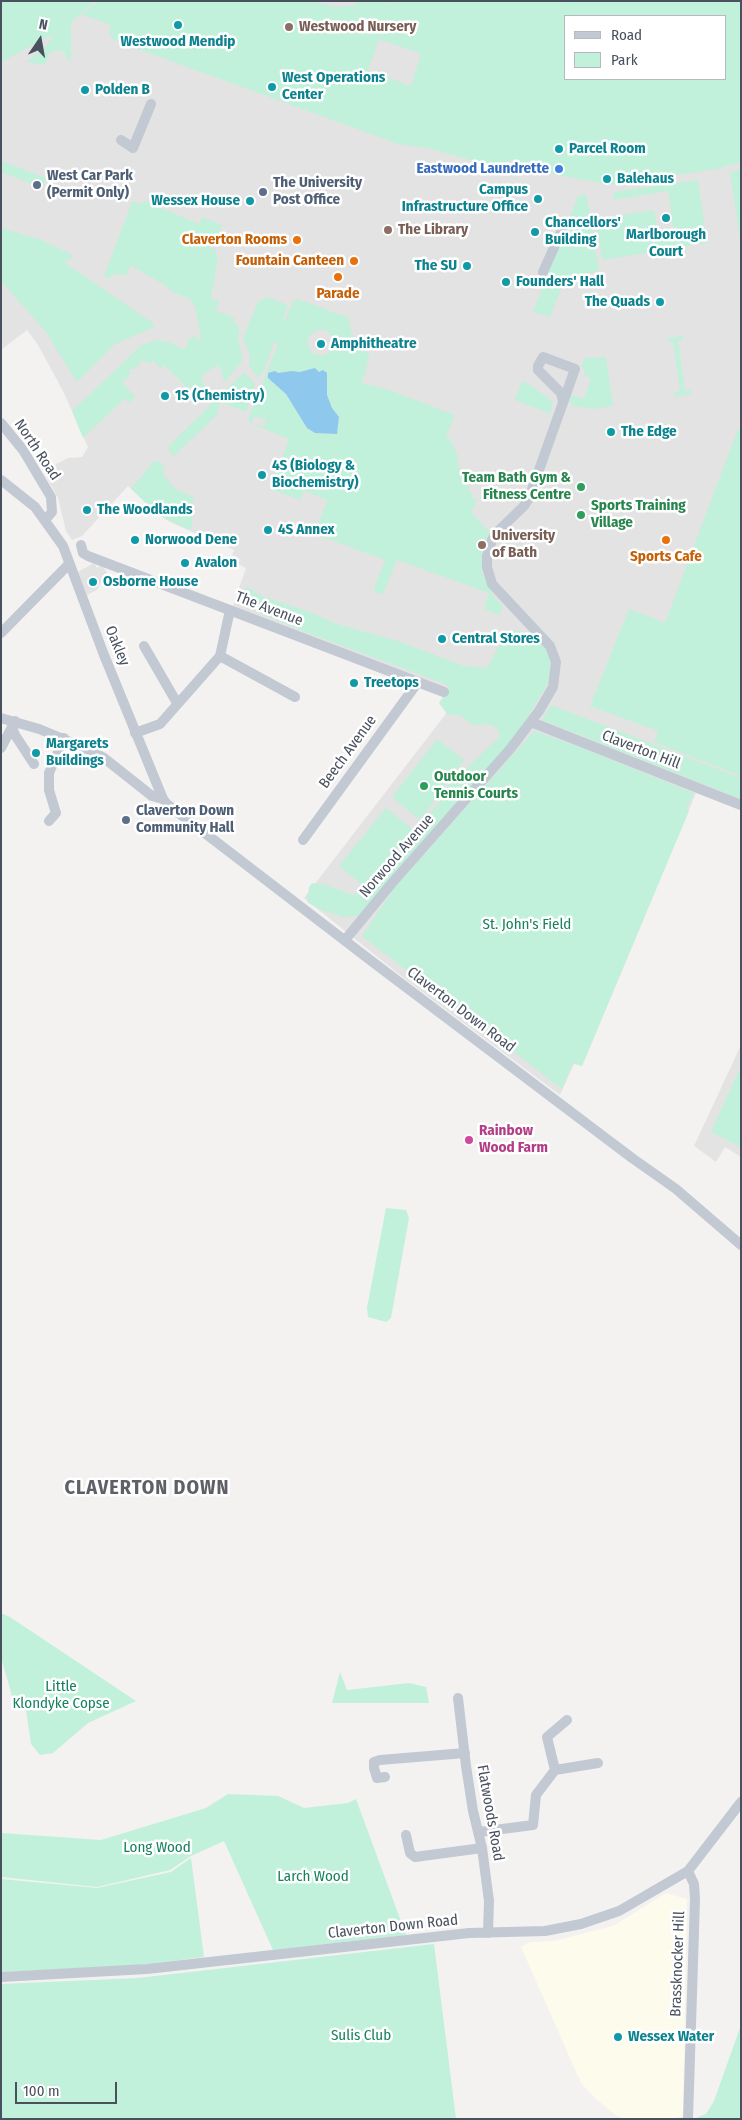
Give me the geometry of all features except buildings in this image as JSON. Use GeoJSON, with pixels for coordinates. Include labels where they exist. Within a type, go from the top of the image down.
{"type":"FeatureCollection","features":[{"type":"Feature","properties":{"kind":"street"},"geometry":{"type":"LineString","coordinates":[[121,140],[133,148],[151,104]]}},
{"type":"Feature","properties":{"kind":"street"},"geometry":{"type":"LineString","coordinates":[[543,272],[564,223]]}},
{"type":"Feature","properties":{"kind":"street","name":"Norwood Avenue"},"geometry":{"type":"LineString","coordinates":[[345,940],[392,883],[511,748],[531,722],[553,687],[556,662],[550,646],[492,584],[486,556],[497,532],[524,506],[529,498],[575,369],[544,357],[541,358],[538,366],[539,372],[561,393],[563,401]]}},
{"type":"Feature","properties":{"kind":"street","name":"North Road"},"geometry":{"type":"LineString","coordinates":[[1,423],[23,450],[51,497],[52,512],[45,520]]}},
{"type":"Feature","properties":{"kind":"street","name":"Oakley"},"geometry":{"type":"LineString","coordinates":[[1,480],[35,507],[63,546],[157,785]]}},
{"type":"Feature","properties":{"kind":"street","name":"The Avenue"},"geometry":{"type":"LineString","coordinates":[[81,551],[88,556],[444,692]]}},
{"type":"Feature","properties":{"kind":"street"},"geometry":{"type":"LineString","coordinates":[[1,633],[69,564]]}},
{"type":"Feature","properties":{"kind":"street"},"geometry":{"type":"LineString","coordinates":[[135,733],[160,724],[220,656],[230,610]]}},
{"type":"Feature","properties":{"kind":"street"},"geometry":{"type":"LineString","coordinates":[[144,646],[177,703]]}},
{"type":"Feature","properties":{"kind":"street"},"geometry":{"type":"LineString","coordinates":[[220,656],[295,698]]}},
{"type":"Feature","properties":{"kind":"street","name":"Beech Avenue"},"geometry":{"type":"LineString","coordinates":[[303,840],[418,682]]}},
{"type":"Feature","properties":{"kind":"street","name":"Claverton Down Road"},"geometry":{"type":"LineString","coordinates":[[1,718],[64,738],[104,758],[152,796],[163,798]]}},
{"type":"Feature","properties":{"kind":"street"},"geometry":{"type":"LineString","coordinates":[[1,748],[15,722]]}},
{"type":"Feature","properties":{"kind":"street"},"geometry":{"type":"LineString","coordinates":[[15,722],[12,727],[34,764]]}},
{"type":"Feature","properties":{"kind":"street","name":"Claverton Hill"},"geometry":{"type":"LineString","coordinates":[[531,722],[741,805]]}},
{"type":"Feature","properties":{"kind":"street"},"geometry":{"type":"LineString","coordinates":[[49,821],[56,813],[49,790],[49,773],[64,738]]}},
{"type":"Feature","properties":{"kind":"street"},"geometry":{"type":"LineString","coordinates":[[134,782],[147,787],[157,785]]}},
{"type":"Feature","properties":{"kind":"street","name":"Claverton Down Road"},"geometry":{"type":"LineString","coordinates":[[157,785],[167,804],[632,1158],[676,1189],[741,1245]]}},
{"type":"Feature","properties":{"kind":"street","name":"Flatwoods Road"},"geometry":{"type":"LineString","coordinates":[[458,1698],[473,1811],[482,1848],[489,1901],[488,1933]]}},
{"type":"Feature","properties":{"kind":"street"},"geometry":{"type":"LineString","coordinates":[[555,1770],[547,1737],[567,1720]]}},
{"type":"Feature","properties":{"kind":"street"},"geometry":{"type":"LineString","coordinates":[[385,1777],[377,1778],[374,1762],[465,1753]]}},
{"type":"Feature","properties":{"kind":"street"},"geometry":{"type":"LineString","coordinates":[[478,1832],[533,1825],[536,1796],[555,1770],[598,1763]]}},
{"type":"Feature","properties":{"kind":"street","name":"Claverton Down Road"},"geometry":{"type":"LineString","coordinates":[[1,1977],[147,1969],[488,1933],[545,1930],[581,1924],[603,1918],[688,1871],[741,1802]]}},
{"type":"Feature","properties":{"kind":"street"},"geometry":{"type":"LineString","coordinates":[[405,1835],[410,1853],[415,1858],[482,1848]]}},
{"type":"Feature","properties":{"kind":"street","name":"Brassknocker Hill"},"geometry":{"type":"LineString","coordinates":[[688,1871],[694,1884],[695,1899],[688,2119]]}},
{"type":"Feature","properties":{"kind":"shaded area","name":"University of Bath"},"geometry":{"type":"Polygon","coordinates":[[[86,1],[395,1],[542,39],[564,40],[564,80],[727,80],[727,37],[741,33],[741,810],[696,793],[582,1066],[574,1064],[560,1095],[405,979],[304,898],[455,702],[230,614],[246,568],[238,564],[240,559],[232,555],[234,550],[160,516],[128,486],[82,536],[72,540],[66,531],[58,498],[43,471],[68,458],[82,457],[88,447],[63,391],[38,345],[27,330],[1,350],[1,58],[86,1]]]}},
{"type":"Feature","properties":{"kind":"shaded area","name":"Osborne House"},"geometry":{"type":"Polygon","coordinates":[[[94,563],[97,568],[102,565],[111,579],[100,584],[97,590],[87,595],[78,572],[94,563]]]}},
{"type":"Feature","properties":{"kind":"shaded area"},"geometry":{"type":"Polygon","coordinates":[[[741,1045],[741,1157],[725,1147],[716,1162],[694,1146],[741,1045]]]}},
{"type":"Feature","properties":{"kind":"shaded area","name":"Wessex Water"},"geometry":{"type":"Polygon","coordinates":[[[666,1893],[687,1899],[683,2116],[672,2119],[626,2119],[615,2115],[581,2083],[521,1947],[530,1942],[554,1941],[613,1926],[666,1893]]]}},
{"type":"Feature","properties":{"kind":"green space"},"geometry":{"type":"Polygon","coordinates":[[[1,1],[95,1],[71,22],[71,61],[67,59],[65,52],[54,50],[49,54],[45,65],[26,62],[44,48],[51,40],[52,35],[1,62],[1,1]]]}},
{"type":"Feature","properties":{"kind":"green space"},"geometry":{"type":"Polygon","coordinates":[[[98,1],[309,1],[338,7],[357,5],[354,1],[385,1],[388,4],[391,1],[741,1],[741,162],[717,169],[612,185],[524,169],[514,160],[489,165],[427,148],[398,144],[127,45],[125,38],[122,37],[118,41],[113,40],[109,32],[111,25],[81,14],[98,1]],[[379,39],[368,70],[411,86],[421,54],[379,39]]]}},
{"type":"Feature","properties":{"kind":"green space"},"geometry":{"type":"Polygon","coordinates":[[[1,161],[46,178],[43,188],[1,172],[1,161]]]}},
{"type":"Feature","properties":{"kind":"green space"},"geometry":{"type":"Polygon","coordinates":[[[741,168],[741,246],[730,173],[741,168]]]}},
{"type":"Feature","properties":{"kind":"green space"},"geometry":{"type":"Polygon","coordinates":[[[698,180],[707,243],[602,260],[596,219],[654,210],[660,241],[675,238],[668,191],[614,200],[613,192],[698,180]]]}},
{"type":"Feature","properties":{"kind":"green space"},"geometry":{"type":"Polygon","coordinates":[[[586,194],[599,271],[565,278],[550,317],[533,312],[578,196],[586,194]]]}},
{"type":"Feature","properties":{"kind":"green space"},"geometry":{"type":"Polygon","coordinates":[[[145,201],[199,224],[202,217],[222,225],[219,233],[206,243],[210,248],[215,249],[218,258],[211,298],[219,301],[216,311],[231,316],[235,319],[233,322],[239,327],[238,341],[242,361],[226,381],[224,381],[219,365],[204,373],[201,378],[206,391],[202,397],[190,386],[188,388],[164,365],[161,369],[153,360],[150,364],[143,360],[133,370],[131,368],[129,371],[131,373],[122,383],[135,396],[129,403],[125,398],[83,438],[72,411],[142,345],[156,340],[170,342],[182,349],[186,347],[189,339],[195,335],[197,340],[201,339],[195,307],[190,299],[173,292],[130,265],[127,275],[117,274],[108,278],[104,276],[132,202],[141,204],[145,201]]]}},
{"type":"Feature","properties":{"kind":"green space"},"geometry":{"type":"Polygon","coordinates":[[[1,228],[39,239],[69,253],[73,257],[64,262],[154,324],[154,327],[115,344],[77,382],[46,332],[1,281],[1,228]]]}},
{"type":"Feature","properties":{"kind":"green space"},"geometry":{"type":"Polygon","coordinates":[[[267,297],[288,305],[283,319],[285,320],[293,302],[298,299],[349,318],[349,326],[352,327],[350,332],[354,336],[351,346],[369,353],[361,383],[386,389],[455,415],[446,437],[450,439],[459,458],[457,463],[473,498],[477,500],[471,512],[491,534],[484,547],[482,573],[494,597],[503,606],[499,615],[484,609],[489,593],[397,560],[383,594],[375,592],[374,588],[385,560],[315,534],[327,500],[304,491],[300,500],[271,489],[289,439],[254,425],[264,427],[266,420],[255,416],[251,424],[248,420],[278,344],[274,342],[263,373],[258,377],[249,367],[250,356],[243,338],[258,302],[267,297]],[[320,329],[310,335],[307,342],[312,353],[323,356],[333,349],[334,341],[328,331],[320,329]],[[314,369],[300,372],[278,373],[275,371],[268,373],[268,378],[286,394],[307,428],[327,434],[337,433],[339,417],[332,408],[327,396],[326,384],[320,372],[314,369]]]}},
{"type":"Feature","properties":{"kind":"green space"},"geometry":{"type":"Polygon","coordinates":[[[683,336],[683,340],[678,341],[685,391],[691,390],[692,394],[675,397],[674,393],[680,391],[673,342],[668,342],[668,338],[683,336]]]}},
{"type":"Feature","properties":{"kind":"green space"},"geometry":{"type":"Polygon","coordinates":[[[606,357],[613,406],[593,409],[573,406],[569,402],[571,395],[584,399],[591,378],[584,376],[585,371],[581,366],[585,358],[606,357]]]}},
{"type":"Feature","properties":{"kind":"green space"},"geometry":{"type":"Polygon","coordinates":[[[244,372],[255,384],[246,412],[220,402],[217,415],[174,456],[167,448],[244,372]]]}},
{"type":"Feature","properties":{"kind":"green space"},"geometry":{"type":"Polygon","coordinates":[[[522,380],[553,401],[550,414],[515,400],[522,380]]]}},
{"type":"Feature","properties":{"kind":"green space"},"geometry":{"type":"Polygon","coordinates":[[[738,429],[741,430],[741,776],[654,742],[658,731],[590,706],[629,609],[665,623],[738,429]]]}},
{"type":"Feature","properties":{"kind":"green space"},"geometry":{"type":"Polygon","coordinates":[[[154,461],[159,461],[165,469],[162,472],[174,488],[194,499],[191,513],[193,521],[190,530],[160,516],[131,489],[154,461]]]}},
{"type":"Feature","properties":{"kind":"green space"},"geometry":{"type":"Polygon","coordinates":[[[247,587],[261,596],[313,613],[333,623],[398,641],[464,666],[487,668],[498,648],[513,630],[530,633],[541,641],[550,655],[551,669],[548,683],[515,738],[358,916],[344,917],[319,909],[307,902],[309,887],[312,883],[326,885],[353,895],[366,888],[339,866],[386,808],[411,828],[411,831],[367,887],[375,881],[441,800],[447,787],[500,736],[497,728],[489,724],[474,725],[461,716],[447,714],[439,703],[450,687],[443,683],[305,632],[241,605],[238,599],[247,587]]]}},
{"type":"Feature","properties":{"kind":"green space"},"geometry":{"type":"Polygon","coordinates":[[[551,705],[741,778],[741,799],[542,720],[551,705]]]}},
{"type":"Feature","properties":{"kind":"green space","name":"St. John's Field"},"geometry":{"type":"Polygon","coordinates":[[[534,731],[572,744],[694,793],[686,810],[689,811],[582,1066],[573,1063],[562,1089],[362,936],[396,886],[534,731]]]}},
{"type":"Feature","properties":{"kind":"green space","name":"Outdoor Tennis Courts"},"geometry":{"type":"Polygon","coordinates":[[[437,739],[464,760],[421,819],[419,819],[394,799],[393,796],[437,739]]]}},
{"type":"Feature","properties":{"kind":"green space"},"geometry":{"type":"Polygon","coordinates":[[[741,1066],[741,1147],[711,1132],[741,1066]]]}},
{"type":"Feature","properties":{"kind":"green space"},"geometry":{"type":"Polygon","coordinates":[[[386,1208],[406,1210],[409,1218],[391,1318],[386,1322],[368,1317],[367,1308],[386,1208]]]}},
{"type":"Feature","properties":{"kind":"green space","name":"Little Klondyke Copse"},"geometry":{"type":"Polygon","coordinates":[[[1,1613],[10,1617],[136,1701],[88,1723],[53,1753],[40,1755],[31,1744],[26,1710],[12,1696],[1,1657],[1,1613]]]}},
{"type":"Feature","properties":{"kind":"green space"},"geometry":{"type":"Polygon","coordinates":[[[340,1672],[347,1690],[409,1683],[426,1687],[429,1703],[332,1703],[340,1672]]]}},
{"type":"Feature","properties":{"kind":"green space","name":"Larch Wood"},"geometry":{"type":"Polygon","coordinates":[[[228,1794],[278,1796],[304,1808],[348,1803],[356,1799],[406,1935],[273,1950],[224,1841],[191,1856],[170,1870],[97,1887],[1,1877],[1,1833],[101,1840],[206,1808],[228,1794]]]}},
{"type":"Feature","properties":{"kind":"green space"},"geometry":{"type":"Polygon","coordinates":[[[191,1858],[204,1957],[131,1966],[1,1972],[1,1879],[97,1888],[171,1872],[191,1858]]]}},
{"type":"Feature","properties":{"kind":"green space","name":"Sulis Club"},"geometry":{"type":"Polygon","coordinates":[[[434,1944],[456,2119],[1,2119],[1,1984],[138,1978],[434,1944]]]}},
{"type":"Feature","properties":{"kind":"green space"},"geometry":{"type":"Polygon","coordinates":[[[741,2025],[741,2119],[693,2119],[706,2114],[714,2101],[741,2025]]]}},
{"type":"Feature","properties":{"kind":"water"},"geometry":{"type":"Polygon","coordinates":[[[315,368],[319,372],[323,370],[327,373],[327,395],[332,408],[339,417],[337,434],[315,433],[307,428],[286,394],[268,378],[268,373],[275,371],[278,373],[300,372],[315,368]]]}},
{"type":"Feature","properties":{"kind":"place","name":"Westwood Mendip"},"geometry":{"type":"Point","coordinates":[178,25]}},
{"type":"Feature","properties":{"kind":"place","name":"Westwood Nursery"},"geometry":{"type":"Point","coordinates":[289,27]}},
{"type":"Feature","properties":{"kind":"place","name":"West Operations Center"},"geometry":{"type":"Point","coordinates":[272,87]}},
{"type":"Feature","properties":{"kind":"place","name":"Polden B"},"geometry":{"type":"Point","coordinates":[85,90]}},
{"type":"Feature","properties":{"kind":"place","name":"Parcel Room"},"geometry":{"type":"Point","coordinates":[559,149]}},
{"type":"Feature","properties":{"kind":"place","name":"Eastwood Laundrette"},"geometry":{"type":"Point","coordinates":[559,169]}},
{"type":"Feature","properties":{"kind":"place","name":"Balehaus"},"geometry":{"type":"Point","coordinates":[607,179]}},
{"type":"Feature","properties":{"kind":"place","name":"West Car Park (Permit Only)"},"geometry":{"type":"Point","coordinates":[37,185]}},
{"type":"Feature","properties":{"kind":"place","name":"The University Post Office"},"geometry":{"type":"Point","coordinates":[263,192]}},
{"type":"Feature","properties":{"kind":"place","name":"Campus Infrastructure Office"},"geometry":{"type":"Point","coordinates":[538,199]}},
{"type":"Feature","properties":{"kind":"place","name":"Wessex House"},"geometry":{"type":"Point","coordinates":[250,201]}},
{"type":"Feature","properties":{"kind":"place","name":"Marlborough Court"},"geometry":{"type":"Point","coordinates":[666,218]}},
{"type":"Feature","properties":{"kind":"place","name":"The Library"},"geometry":{"type":"Point","coordinates":[388,230]}},
{"type":"Feature","properties":{"kind":"place","name":"Chancellors' Building"},"geometry":{"type":"Point","coordinates":[535,232]}},
{"type":"Feature","properties":{"kind":"place","name":"Claverton Rooms"},"geometry":{"type":"Point","coordinates":[297,240]}},
{"type":"Feature","properties":{"kind":"place","name":"Fountain Canteen"},"geometry":{"type":"Point","coordinates":[354,261]}},
{"type":"Feature","properties":{"kind":"place","name":"The SU"},"geometry":{"type":"Point","coordinates":[467,266]}},
{"type":"Feature","properties":{"kind":"place","name":"Parade"},"geometry":{"type":"Point","coordinates":[338,277]}},
{"type":"Feature","properties":{"kind":"place","name":"Founders' Hall"},"geometry":{"type":"Point","coordinates":[506,282]}},
{"type":"Feature","properties":{"kind":"place","name":"The Quads"},"geometry":{"type":"Point","coordinates":[660,302]}},
{"type":"Feature","properties":{"kind":"place","name":"Amphitheatre"},"geometry":{"type":"Point","coordinates":[321,344]}},
{"type":"Feature","properties":{"kind":"place","name":"1S (Chemistry)"},"geometry":{"type":"Point","coordinates":[165,396]}},
{"type":"Feature","properties":{"kind":"place","name":"The Edge"},"geometry":{"type":"Point","coordinates":[611,432]}},
{"type":"Feature","properties":{"kind":"place","name":"4S (Biology & Biochemistry)"},"geometry":{"type":"Point","coordinates":[262,475]}},
{"type":"Feature","properties":{"kind":"place","name":"Team Bath Gym & Fitness Centre"},"geometry":{"type":"Point","coordinates":[581,487]}},
{"type":"Feature","properties":{"kind":"place","name":"The Woodlands"},"geometry":{"type":"Point","coordinates":[87,510]}},
{"type":"Feature","properties":{"kind":"place","name":"Sports Training Village"},"geometry":{"type":"Point","coordinates":[581,515]}},
{"type":"Feature","properties":{"kind":"place","name":"4S Annex"},"geometry":{"type":"Point","coordinates":[268,530]}},
{"type":"Feature","properties":{"kind":"place","name":"Norwood Dene"},"geometry":{"type":"Point","coordinates":[135,540]}},
{"type":"Feature","properties":{"kind":"place","name":"Sports Cafe"},"geometry":{"type":"Point","coordinates":[666,540]}},
{"type":"Feature","properties":{"kind":"place","name":"University of Bath"},"geometry":{"type":"Point","coordinates":[482,545]}},
{"type":"Feature","properties":{"kind":"place","name":"Avalon"},"geometry":{"type":"Point","coordinates":[185,563]}},
{"type":"Feature","properties":{"kind":"place","name":"Osborne House"},"geometry":{"type":"Point","coordinates":[93,582]}},
{"type":"Feature","properties":{"kind":"place","name":"Central Stores"},"geometry":{"type":"Point","coordinates":[442,639]}},
{"type":"Feature","properties":{"kind":"place","name":"Treetops"},"geometry":{"type":"Point","coordinates":[354,683]}},
{"type":"Feature","properties":{"kind":"place","name":"Margarets Buildings"},"geometry":{"type":"Point","coordinates":[36,753]}},
{"type":"Feature","properties":{"kind":"place","name":"Outdoor Tennis Courts"},"geometry":{"type":"Point","coordinates":[424,786]}},
{"type":"Feature","properties":{"kind":"place","name":"Claverton Down Community Hall"},"geometry":{"type":"Point","coordinates":[126,820]}},
{"type":"Feature","properties":{"kind":"place","name":"Rainbow Wood Farm"},"geometry":{"type":"Point","coordinates":[469,1140]}},
{"type":"Feature","properties":{"kind":"place","name":"Wessex Water"},"geometry":{"type":"Point","coordinates":[618,2037]}},
{"type":"Feature","properties":{"kind":"district","name":"CLAVERTON DOWN"},"geometry":{"type":"Point","coordinates":[147,1488]}},
{"type":"Feature","properties":{"kind":"park label","name":"Long Wood"},"geometry":{"type":"Point","coordinates":[157,1848]}}]}
